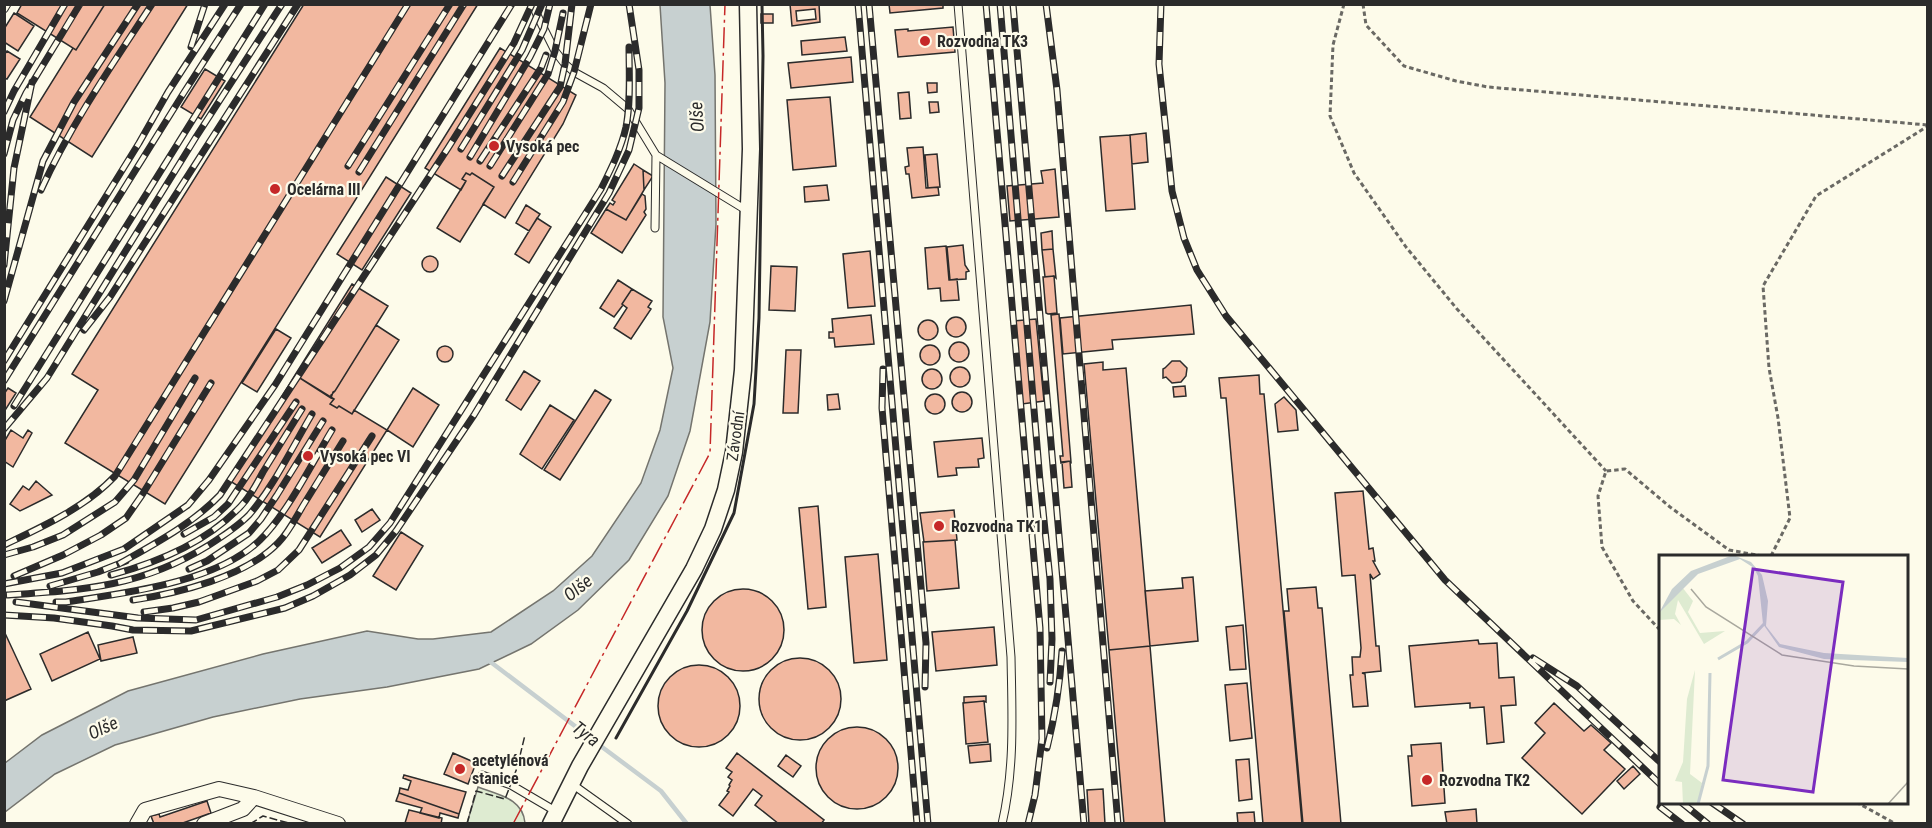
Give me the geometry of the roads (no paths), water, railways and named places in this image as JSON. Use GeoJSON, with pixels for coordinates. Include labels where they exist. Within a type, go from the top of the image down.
{"type":"FeatureCollection","features":[{"type":"Feature","properties":{"kind":"street","name":"Závodní"},"geometry":{"type":"LineString","coordinates":[[554,818],[580,766],[694,569],[713,529],[726,489],[734,452],[744,370],[742,208],[751,149],[748,4]]}},
{"type":"Feature","properties":{"kind":"street"},"geometry":{"type":"LineString","coordinates":[[137,824],[145,810],[219,789],[254,797],[338,824]]}},
{"type":"Feature","properties":{"kind":"street"},"geometry":{"type":"LineString","coordinates":[[204,824],[243,809],[254,797]]}},
{"type":"Feature","properties":{"kind":"lane"},"geometry":{"type":"LineString","coordinates":[[4,9],[7,4]]}},
{"type":"Feature","properties":{"kind":"lane"},"geometry":{"type":"LineString","coordinates":[[533,4],[555,51],[565,64],[574,72],[603,88],[628,109],[657,154],[742,208]]}},
{"type":"Feature","properties":{"kind":"lane"},"geometry":{"type":"LineString","coordinates":[[958,4],[1011,657],[1012,747],[1008,799],[1002,824]]}},
{"type":"Feature","properties":{"kind":"lane"},"geometry":{"type":"LineString","coordinates":[[655,228],[657,154]]}},
{"type":"Feature","properties":{"kind":"lane"},"geometry":{"type":"LineString","coordinates":[[482,775],[511,785],[554,818]]}},
{"type":"Feature","properties":{"kind":"lane"},"geometry":{"type":"LineString","coordinates":[[572,784],[628,824]]}},
{"type":"Feature","properties":{"kind":"water","name":"Olše"},"geometry":{"type":"Polygon","coordinates":[[[660,5],[710,5],[715,75],[716,224],[710,322],[690,431],[668,496],[629,560],[578,610],[531,644],[479,669],[387,687],[300,699],[213,717],[115,745],[55,774],[5,812],[5,763],[42,735],[128,691],[263,654],[367,631],[418,639],[491,632],[553,591],[592,556],[641,483],[660,430],[673,368],[663,317],[665,83],[660,5]]]}},
{"type":"Feature","properties":{"kind":"waterway","name":"Tyra"},"geometry":{"type":"LineString","coordinates":[[488,660],[592,739]]}},
{"type":"Feature","properties":{"kind":"waterway","name":"Tyra"},"geometry":{"type":"LineString","coordinates":[[598,744],[661,791],[687,824]]}},
{"type":"Feature","properties":{"kind":"railway"},"geometry":{"type":"LineString","coordinates":[[4,112],[65,4]]}},
{"type":"Feature","properties":{"kind":"railway"},"geometry":{"type":"LineString","coordinates":[[4,154],[13,120],[26,93],[80,4]]}},
{"type":"Feature","properties":{"kind":"railway"},"geometry":{"type":"LineString","coordinates":[[4,301],[43,161],[74,102],[138,4]]}},
{"type":"Feature","properties":{"kind":"railway"},"geometry":{"type":"LineString","coordinates":[[41,190],[79,118],[152,4]]}},
{"type":"Feature","properties":{"kind":"railway"},"geometry":{"type":"LineString","coordinates":[[191,47],[205,4]]}},
{"type":"Feature","properties":{"kind":"railway"},"geometry":{"type":"LineString","coordinates":[[4,361],[168,92],[225,4]]}},
{"type":"Feature","properties":{"kind":"railway"},"geometry":{"type":"LineString","coordinates":[[4,381],[241,4]]}},
{"type":"Feature","properties":{"kind":"railway"},"geometry":{"type":"LineString","coordinates":[[14,406],[265,4]]}},
{"type":"Feature","properties":{"kind":"railway"},"geometry":{"type":"LineString","coordinates":[[4,429],[47,378],[196,137],[282,4]]}},
{"type":"Feature","properties":{"kind":"railway"},"geometry":{"type":"LineString","coordinates":[[84,330],[110,297],[298,4]]}},
{"type":"Feature","properties":{"kind":"railway"},"geometry":{"type":"LineString","coordinates":[[4,545],[77,507],[115,476],[408,4]]}},
{"type":"Feature","properties":{"kind":"railway"},"geometry":{"type":"LineString","coordinates":[[348,166],[450,4]]}},
{"type":"Feature","properties":{"kind":"railway"},"geometry":{"type":"LineString","coordinates":[[359,172],[464,4]]}},
{"type":"Feature","properties":{"kind":"railway"},"geometry":{"type":"LineString","coordinates":[[4,584],[62,573],[124,549],[188,505],[209,480],[275,385],[512,4]]}},
{"type":"Feature","properties":{"kind":"railway"},"geometry":{"type":"LineString","coordinates":[[119,564],[185,525],[220,495],[448,148],[514,43],[532,4]]}},
{"type":"Feature","properties":{"kind":"railway"},"geometry":{"type":"LineString","coordinates":[[461,149],[522,50],[542,4]]}},
{"type":"Feature","properties":{"kind":"railway"},"geometry":{"type":"LineString","coordinates":[[470,157],[530,57],[544,29],[550,4]]}},
{"type":"Feature","properties":{"kind":"railway"},"geometry":{"type":"LineString","coordinates":[[502,176],[560,87],[572,4]]}},
{"type":"Feature","properties":{"kind":"railway"},"geometry":{"type":"LineString","coordinates":[[513,182],[563,102],[574,72],[591,4]]}},
{"type":"Feature","properties":{"kind":"railway"},"geometry":{"type":"LineString","coordinates":[[4,615],[54,618],[133,630],[191,631],[285,608],[313,596],[350,575],[376,555],[396,531],[474,415],[609,193],[629,150],[639,108],[639,70],[629,4]]}},
{"type":"Feature","properties":{"kind":"railway"},"geometry":{"type":"LineString","coordinates":[[858,4],[928,824]]}},
{"type":"Feature","properties":{"kind":"railway"},"geometry":{"type":"LineString","coordinates":[[869,4],[926,643],[925,687]]}},
{"type":"Feature","properties":{"kind":"railway"},"geometry":{"type":"LineString","coordinates":[[986,4],[1040,628],[1042,739],[1035,795],[1028,824]]}},
{"type":"Feature","properties":{"kind":"railway"},"geometry":{"type":"LineString","coordinates":[[1000,4],[1050,579],[1052,639],[1050,682]]}},
{"type":"Feature","properties":{"kind":"railway"},"geometry":{"type":"LineString","coordinates":[[1013,4],[1084,824]]}},
{"type":"Feature","properties":{"kind":"railway"},"geometry":{"type":"LineString","coordinates":[[1046,4],[1057,90],[1118,824]]}},
{"type":"Feature","properties":{"kind":"railway"},"geometry":{"type":"LineString","coordinates":[[1161,4],[1159,64],[1172,191],[1184,238],[1197,270],[1226,316],[1445,580],[1659,783]]}},
{"type":"Feature","properties":{"kind":"railway"},"geometry":{"type":"LineString","coordinates":[[490,166],[548,74],[563,13]]}},
{"type":"Feature","properties":{"kind":"railway"},"geometry":{"type":"LineString","coordinates":[[16,602],[138,618],[196,620],[277,597],[307,585],[340,568],[369,547],[390,523],[601,189],[619,151],[628,117],[629,47]]}},
{"type":"Feature","properties":{"kind":"railway"},"geometry":{"type":"LineString","coordinates":[[480,161],[541,68],[546,55]]}},
{"type":"Feature","properties":{"kind":"railway"},"geometry":{"type":"LineString","coordinates":[[4,265],[14,168],[32,82]]}},
{"type":"Feature","properties":{"kind":"railway"},"geometry":{"type":"LineString","coordinates":[[883,369],[882,408],[917,824]]}},
{"type":"Feature","properties":{"kind":"railway"},"geometry":{"type":"LineString","coordinates":[[4,555],[63,535],[115,502],[134,480],[195,378]]}},
{"type":"Feature","properties":{"kind":"railway"},"geometry":{"type":"LineString","coordinates":[[14,576],[63,555],[101,535],[126,518],[211,383]]}},
{"type":"Feature","properties":{"kind":"railway"},"geometry":{"type":"LineString","coordinates":[[184,534],[214,517],[228,504],[296,402]]}},
{"type":"Feature","properties":{"kind":"railway"},"geometry":{"type":"LineString","coordinates":[[111,575],[162,558],[194,542],[224,522],[248,497],[302,409]]}},
{"type":"Feature","properties":{"kind":"railway"},"geometry":{"type":"LineString","coordinates":[[7,595],[87,588],[136,578],[160,570],[209,545],[240,523],[258,504],[312,414]]}},
{"type":"Feature","properties":{"kind":"railway"},"geometry":{"type":"LineString","coordinates":[[189,569],[207,561],[249,533],[277,495],[323,421]]}},
{"type":"Feature","properties":{"kind":"railway"},"geometry":{"type":"LineString","coordinates":[[56,602],[115,595],[168,584],[219,567],[241,555],[260,540],[280,516],[332,430]]}},
{"type":"Feature","properties":{"kind":"railway"},"geometry":{"type":"LineString","coordinates":[[144,612],[199,602],[257,581],[278,570],[299,550],[372,436]]}},
{"type":"Feature","properties":{"kind":"railway"},"geometry":{"type":"LineString","coordinates":[[133,600],[210,582],[264,555],[289,529],[343,441]]}},
{"type":"Feature","properties":{"kind":"railway"},"geometry":{"type":"LineString","coordinates":[[50,586],[126,561]]}},
{"type":"Feature","properties":{"kind":"railway"},"geometry":{"type":"LineString","coordinates":[[1047,748],[1057,700],[1062,651]]}},
{"type":"Feature","properties":{"kind":"railway"},"geometry":{"type":"LineString","coordinates":[[1533,658],[1577,686],[1659,761]]}},
{"type":"Feature","properties":{"kind":"railway"},"geometry":{"type":"LineString","coordinates":[[1683,804],[1708,824]]}},
{"type":"Feature","properties":{"kind":"railway"},"geometry":{"type":"LineString","coordinates":[[1714,804],[1743,824]]}},
{"type":"Feature","properties":{"kind":"railway"},"geometry":{"type":"LineString","coordinates":[[1660,807],[1682,824]]}},
{"type":"Feature","properties":{"kind":"place","name":"Rozvodna TK3"},"geometry":{"type":"Point","coordinates":[925,41]}},
{"type":"Feature","properties":{"kind":"place","name":"Vysoká pec"},"geometry":{"type":"Point","coordinates":[494,146]}},
{"type":"Feature","properties":{"kind":"place","name":"Ocelárna III"},"geometry":{"type":"Point","coordinates":[275,189]}},
{"type":"Feature","properties":{"kind":"place","name":"Vysoká pec VI"},"geometry":{"type":"Point","coordinates":[308,456]}},
{"type":"Feature","properties":{"kind":"place","name":"Rozvodna TK1"},"geometry":{"type":"Point","coordinates":[939,526]}},
{"type":"Feature","properties":{"kind":"place","name":"acetylénová stanice"},"geometry":{"type":"Point","coordinates":[460,769]}},
{"type":"Feature","properties":{"kind":"place","name":"Rozvodna TK2"},"geometry":{"type":"Point","coordinates":[1427,780]}}]}
